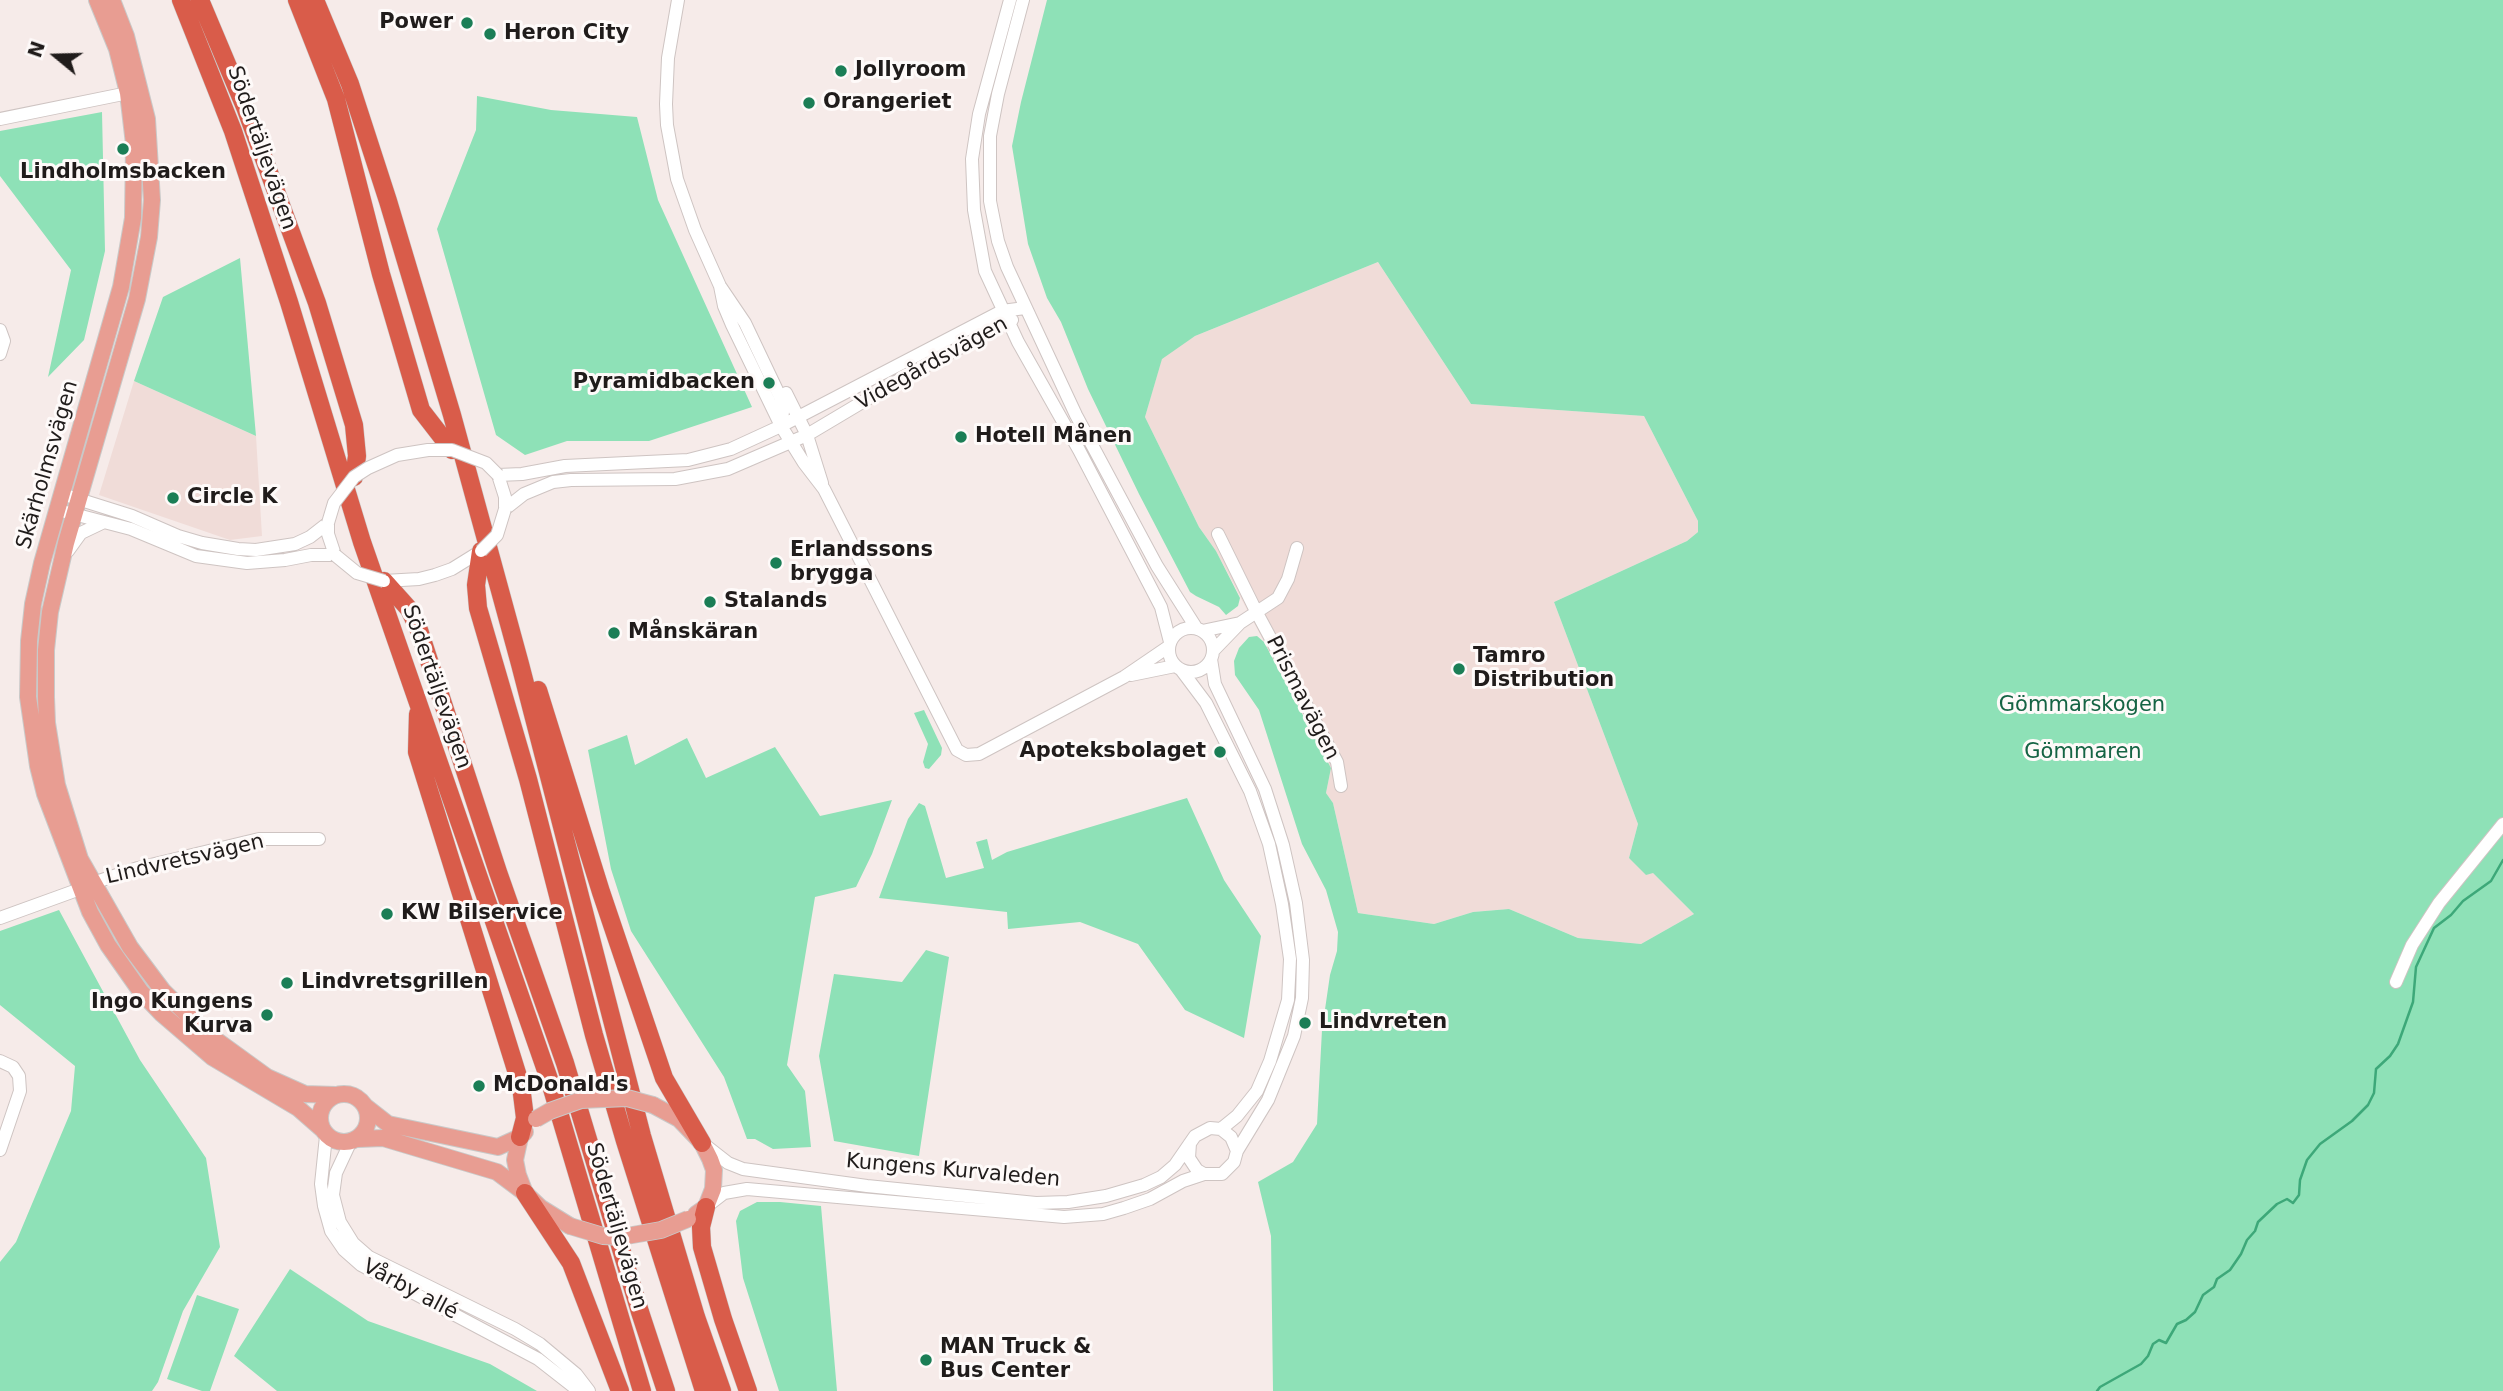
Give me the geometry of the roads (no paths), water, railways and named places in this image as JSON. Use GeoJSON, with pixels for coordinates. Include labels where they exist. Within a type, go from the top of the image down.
{"type":"FeatureCollection","features":[{"type":"Feature","properties":{"kind":"highway","name":"Södertäljevägen"},"geometry":{"type":"LineString","coordinates":[[181,0],[233,131],[362,542],[550,1082],[642,1391]]}},
{"type":"Feature","properties":{"kind":"highway"},"geometry":{"type":"LineString","coordinates":[[200,0],[245,107],[317,303],[354,425],[357,456],[354,477]]}},
{"type":"Feature","properties":{"kind":"highway"},"geometry":{"type":"LineString","coordinates":[[297,0],[336,99],[381,274],[421,410],[452,450]]}},
{"type":"Feature","properties":{"kind":"highway"},"geometry":{"type":"LineString","coordinates":[[315,0],[350,84],[452,415],[520,664],[642,1136],[696,1317],[722,1391]]}},
{"type":"Feature","properties":{"kind":"highway"},"geometry":{"type":"LineString","coordinates":[[481,551],[476,585],[478,608],[565,917],[594,1035],[704,1391]]}},
{"type":"Feature","properties":{"kind":"highway"},"geometry":{"type":"LineString","coordinates":[[494,573],[520,632],[601,892],[664,1078],[702,1143]]}},
{"type":"Feature","properties":{"kind":"highway"},"geometry":{"type":"LineString","coordinates":[[384,581],[409,609],[419,630],[565,1063],[666,1391]]}},
{"type":"Feature","properties":{"kind":"highway"},"geometry":{"type":"LineString","coordinates":[[418,704],[416,752],[521,1086],[525,1118],[520,1137]]}},
{"type":"Feature","properties":{"kind":"highway"},"geometry":{"type":"LineString","coordinates":[[526,1192],[571,1263],[620,1391]]}},
{"type":"Feature","properties":{"kind":"highway"},"geometry":{"type":"LineString","coordinates":[[706,1206],[701,1227],[702,1247],[748,1391]]}},
{"type":"Feature","properties":{"kind":"main road","name":"Skärholmsvägen"},"geometry":{"type":"LineString","coordinates":[[97,0],[147,119],[152,200],[149,237],[137,299],[57,575],[50,612],[46,650],[47,723],[57,785],[80,859],[90,912],[114,954],[141,992],[212,1057],[298,1108],[324,1133]]}},
{"type":"Feature","properties":{"kind":"main road","name":"Skärholmsvägen"},"geometry":{"type":"LineString","coordinates":[[112,0],[126,36],[134,92],[133,218],[121,287],[33,604],[28,697],[38,766],[45,794],[87,886],[114,920],[163,992],[205,1032],[249,1066],[290,1089],[305,1094],[336,1095]]}},
{"type":"Feature","properties":{"kind":"main road"},"geometry":{"type":"LineString","coordinates":[[345,1093],[354,1095],[388,1124],[498,1147],[520,1137],[536,1119],[550,1111],[581,1100],[627,1098],[653,1105],[679,1119],[702,1143],[714,1170],[713,1189],[706,1206],[688,1219],[661,1230],[621,1237],[603,1236],[570,1226],[541,1208],[526,1192],[497,1172],[383,1138],[333,1141],[324,1133],[320,1123],[321,1109],[330,1098],[345,1093]]}},
{"type":"Feature","properties":{"kind":"main road"},"geometry":{"type":"LineString","coordinates":[[354,1141],[368,1125],[365,1106]]}},
{"type":"Feature","properties":{"kind":"main road"},"geometry":{"type":"LineString","coordinates":[[520,1137],[515,1160],[526,1192]]}},
{"type":"Feature","properties":{"kind":"street"},"geometry":{"type":"LineString","coordinates":[[678,0],[668,58],[667,125],[671,153],[685,205],[720,286],[732,325],[781,426],[824,489],[953,745],[965,755],[979,754],[1124,677],[1169,644],[1180,630],[1200,630]]}},
{"type":"Feature","properties":{"kind":"street"},"geometry":{"type":"LineString","coordinates":[[1010,0],[979,114],[972,170],[974,210],[985,271],[1008,324],[1068,430],[1161,607],[1169,644],[1168,654],[1206,703],[1250,792],[1269,844],[1282,904],[1290,959],[1288,1000],[1270,1061],[1257,1091],[1237,1116],[1221,1129]]}},
{"type":"Feature","properties":{"kind":"street"},"geometry":{"type":"LineString","coordinates":[[1023,0],[995,105],[989,158],[990,201],[998,241],[1025,308],[1094,449],[1157,566],[1200,630],[1209,638],[1215,684],[1265,789],[1283,845],[1296,903],[1303,960],[1302,998],[1294,1035],[1268,1100],[1229,1168],[1222,1174],[1204,1174],[1197,1170],[1189,1158],[1190,1143],[1201,1131],[1210,1128],[1221,1129],[1231,1137],[1237,1151]]}},
{"type":"Feature","properties":{"kind":"street"},"geometry":{"type":"LineString","coordinates":[[0,119],[134,92]]}},
{"type":"Feature","properties":{"kind":"street"},"geometry":{"type":"LineString","coordinates":[[720,286],[751,322],[807,435],[824,489]]}},
{"type":"Feature","properties":{"kind":"street","name":"Videgårdsvägen"},"geometry":{"type":"LineString","coordinates":[[501,475],[565,466],[688,460],[731,449],[799,417],[1002,311],[1025,308]]}},
{"type":"Feature","properties":{"kind":"street","name":"Videgårdsvägen"},"geometry":{"type":"LineString","coordinates":[[509,507],[524,494],[553,482],[648,480],[728,469],[807,435],[901,379],[1008,324],[1025,308]]}},
{"type":"Feature","properties":{"kind":"street"},"geometry":{"type":"LineString","coordinates":[[0,330],[4,341],[0,354]]}},
{"type":"Feature","properties":{"kind":"street"},"geometry":{"type":"LineString","coordinates":[[428,450],[452,450],[486,463],[501,475],[509,507],[497,535],[481,551],[459,565],[419,579],[384,581],[357,573],[335,555],[328,534],[334,503],[354,477],[368,468],[397,456],[428,450]]}},
{"type":"Feature","properties":{"kind":"street"},"geometry":{"type":"LineString","coordinates":[[60,502],[151,523],[178,536],[239,549],[256,550],[295,544],[310,537],[328,523]]}},
{"type":"Feature","properties":{"kind":"street"},"geometry":{"type":"LineString","coordinates":[[77,507],[104,522],[131,529],[197,556],[219,560],[268,562],[311,555],[335,555]]}},
{"type":"Feature","properties":{"kind":"street"},"geometry":{"type":"LineString","coordinates":[[57,575],[74,540],[91,527],[104,522]]}},
{"type":"Feature","properties":{"kind":"street","name":"Prismavägen"},"geometry":{"type":"LineString","coordinates":[[1218,534],[1337,762],[1341,786]]}},
{"type":"Feature","properties":{"kind":"street","name":"Prismavägen"},"geometry":{"type":"LineString","coordinates":[[1212,655],[1240,623],[1278,598],[1288,579],[1297,548]]}},
{"type":"Feature","properties":{"kind":"street","name":"Prismavägen"},"geometry":{"type":"LineString","coordinates":[[1200,630],[1240,623]]}},
{"type":"Feature","properties":{"kind":"street"},"geometry":{"type":"LineString","coordinates":[[1124,677],[1178,669],[1189,673],[1203,669],[1212,655]]}},
{"type":"Feature","properties":{"kind":"street"},"geometry":{"type":"LineString","coordinates":[[2396,982],[2412,945],[2439,903],[2503,824]]}},
{"type":"Feature","properties":{"kind":"street","name":"Lindvretsvägen"},"geometry":{"type":"LineString","coordinates":[[0,918],[138,868],[259,839],[319,839]]}},
{"type":"Feature","properties":{"kind":"street"},"geometry":{"type":"LineString","coordinates":[[0,1061],[13,1067],[19,1076],[20,1091],[0,1150]]}},
{"type":"Feature","properties":{"kind":"street","name":"Vårby allé"},"geometry":{"type":"LineString","coordinates":[[324,1133],[321,1184],[324,1206],[331,1231],[344,1250],[361,1265],[538,1359],[579,1391]]}},
{"type":"Feature","properties":{"kind":"street","name":"Vårby allé"},"geometry":{"type":"LineString","coordinates":[[354,1141],[336,1173],[333,1195],[340,1222],[353,1243],[369,1257],[540,1344],[576,1374],[589,1391]]}},
{"type":"Feature","properties":{"kind":"street","name":"Kungens Kurvaleden"},"geometry":{"type":"LineString","coordinates":[[702,1143],[728,1163],[743,1169],[867,1186],[1036,1203],[1068,1202],[1106,1196],[1144,1185],[1161,1177],[1175,1165],[1190,1143]]}},
{"type":"Feature","properties":{"kind":"street","name":"Kungens Kurvaleden"},"geometry":{"type":"LineString","coordinates":[[706,1206],[724,1193],[747,1189],[1064,1217],[1103,1214],[1125,1208],[1204,1174]]}},
{"type":"Feature","properties":{"kind":"waterway"},"geometry":{"type":"LineString","coordinates":[[2097,1391],[2141,1364],[2153,1344],[2159,1340],[2166,1343],[2177,1324],[2195,1312],[2203,1295],[2214,1287],[2217,1279],[2230,1270],[2258,1222],[2277,1204],[2287,1199],[2293,1203],[2299,1195],[2300,1180],[2307,1160],[2320,1144],[2352,1121],[2368,1105],[2374,1093],[2376,1069],[2398,1044],[2413,1002],[2416,967],[2434,928],[2463,901],[2491,881],[2503,860]]}},
{"type":"Feature","properties":{"kind":"place","name":"Power"},"geometry":{"type":"Point","coordinates":[467,23]}},
{"type":"Feature","properties":{"kind":"place","name":"Heron City"},"geometry":{"type":"Point","coordinates":[490,34]}},
{"type":"Feature","properties":{"kind":"place","name":"Jollyroom"},"geometry":{"type":"Point","coordinates":[841,71]}},
{"type":"Feature","properties":{"kind":"place","name":"Orangeriet"},"geometry":{"type":"Point","coordinates":[809,103]}},
{"type":"Feature","properties":{"kind":"place","name":"Lindholmsbacken"},"geometry":{"type":"Point","coordinates":[123,149]}},
{"type":"Feature","properties":{"kind":"place","name":"Pyramidbacken"},"geometry":{"type":"Point","coordinates":[769,383]}},
{"type":"Feature","properties":{"kind":"place","name":"Hotell Månen"},"geometry":{"type":"Point","coordinates":[961,437]}},
{"type":"Feature","properties":{"kind":"place","name":"Circle K"},"geometry":{"type":"Point","coordinates":[173,498]}},
{"type":"Feature","properties":{"kind":"place","name":"Erlandssons brygga"},"geometry":{"type":"Point","coordinates":[776,563]}},
{"type":"Feature","properties":{"kind":"place","name":"Stalands"},"geometry":{"type":"Point","coordinates":[710,602]}},
{"type":"Feature","properties":{"kind":"place","name":"Månskäran"},"geometry":{"type":"Point","coordinates":[614,633]}},
{"type":"Feature","properties":{"kind":"place","name":"Tamro Distribution"},"geometry":{"type":"Point","coordinates":[1459,669]}},
{"type":"Feature","properties":{"kind":"place","name":"Apoteksbolaget"},"geometry":{"type":"Point","coordinates":[1220,752]}},
{"type":"Feature","properties":{"kind":"place","name":"KW Bilservice"},"geometry":{"type":"Point","coordinates":[387,914]}},
{"type":"Feature","properties":{"kind":"place","name":"Lindvretsgrillen"},"geometry":{"type":"Point","coordinates":[287,983]}},
{"type":"Feature","properties":{"kind":"place","name":"Ingo Kungens Kurva"},"geometry":{"type":"Point","coordinates":[267,1015]}},
{"type":"Feature","properties":{"kind":"place","name":"Lindvreten"},"geometry":{"type":"Point","coordinates":[1305,1023]}},
{"type":"Feature","properties":{"kind":"place","name":"McDonald's"},"geometry":{"type":"Point","coordinates":[479,1086]}},
{"type":"Feature","properties":{"kind":"place","name":"MAN Truck & Bus Center"},"geometry":{"type":"Point","coordinates":[926,1360]}},
{"type":"Feature","properties":{"kind":"park label","name":"Gömmarskogen"},"geometry":{"type":"Point","coordinates":[2082,706]}},
{"type":"Feature","properties":{"kind":"park label","name":"Gömmaren"},"geometry":{"type":"Point","coordinates":[2083,753]}}]}
